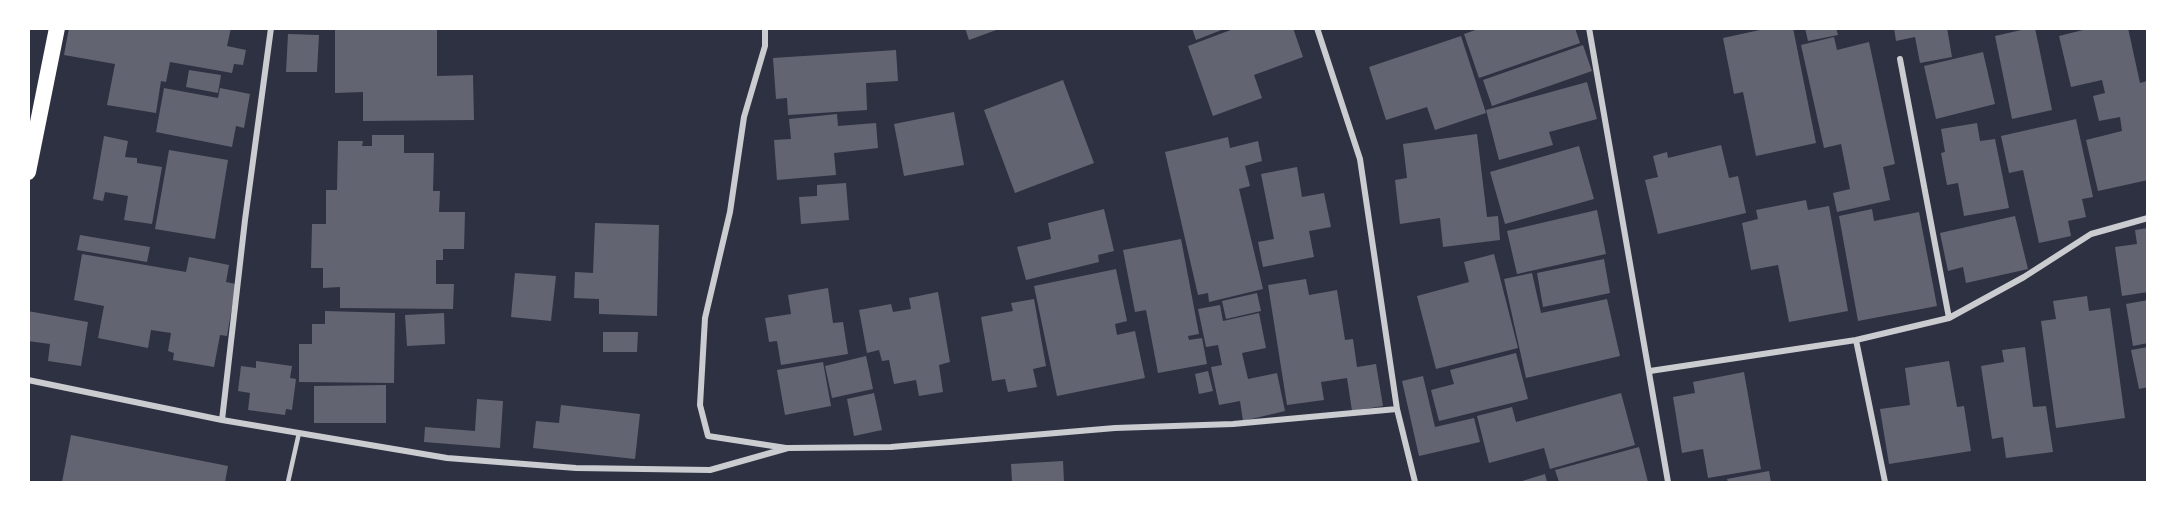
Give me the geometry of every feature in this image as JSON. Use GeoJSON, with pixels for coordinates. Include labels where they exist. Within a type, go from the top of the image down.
{"type":"FeatureCollection","features":[{"type":"Feature","properties":{"kind":"highway"},"geometry":{"type":"LineString","coordinates":[[28,172],[57,28]]}},
{"type":"Feature","properties":{"kind":"street"},"geometry":{"type":"LineString","coordinates":[[222,420],[245,220],[271,28]]}},
{"type":"Feature","properties":{"kind":"street"},"geometry":{"type":"LineString","coordinates":[[765,28],[765,46],[744,117],[730,212],[705,318],[700,405],[708,436],[788,448],[891,447],[1115,428],[1233,424],[1397,410]]}},
{"type":"Feature","properties":{"kind":"street"},"geometry":{"type":"LineString","coordinates":[[1317,28],[1360,159],[1397,410],[1415,483]]}},
{"type":"Feature","properties":{"kind":"street"},"geometry":{"type":"LineString","coordinates":[[1589,28],[1668,483]]}},
{"type":"Feature","properties":{"kind":"street"},"geometry":{"type":"LineString","coordinates":[[1900,59],[1949,318]]}},
{"type":"Feature","properties":{"kind":"street"},"geometry":{"type":"LineString","coordinates":[[1650,371],[1856,340],[1949,318],[2024,277],[2091,234],[2148,218]]}},
{"type":"Feature","properties":{"kind":"street"},"geometry":{"type":"LineString","coordinates":[[1856,340],[1885,483]]}},
{"type":"Feature","properties":{"kind":"street"},"geometry":{"type":"LineString","coordinates":[[28,380],[222,420],[447,458],[576,468],[710,470],[788,448]]}},
{"type":"Feature","properties":{"kind":"lane"},"geometry":{"type":"LineString","coordinates":[[288,483],[299,433]]}},
{"type":"Feature","properties":{"kind":"building"},"geometry":{"type":"Polygon","coordinates":[[[69,28],[231,28],[227,46],[246,50],[243,65],[234,64],[232,73],[170,62],[166,82],[161,81],[156,113],[107,105],[115,64],[64,55],[69,28]]]}},
{"type":"Feature","properties":{"kind":"building"},"geometry":{"type":"Polygon","coordinates":[[[335,28],[437,28],[437,76],[473,75],[474,120],[363,121],[363,92],[335,93],[335,28]]]}},
{"type":"Feature","properties":{"kind":"building"},"geometry":{"type":"Polygon","coordinates":[[[965,28],[999,28],[999,29],[969,40],[965,28]]]}},
{"type":"Feature","properties":{"kind":"building"},"geometry":{"type":"Polygon","coordinates":[[[1192,28],[1224,28],[1224,29],[1196,40],[1192,28]]]}},
{"type":"Feature","properties":{"kind":"building"},"geometry":{"type":"Polygon","coordinates":[[[1236,28],[1293,28],[1303,57],[1254,75],[1262,98],[1213,116],[1188,46],[1236,28]]]}},
{"type":"Feature","properties":{"kind":"building"},"geometry":{"type":"Polygon","coordinates":[[[1481,28],[1575,28],[1580,43],[1479,78],[1464,34],[1481,28]]]}},
{"type":"Feature","properties":{"kind":"building"},"geometry":{"type":"Polygon","coordinates":[[[1769,28],[1793,28],[1816,143],[1756,156],[1743,92],[1734,94],[1723,38],[1769,28]]]}},
{"type":"Feature","properties":{"kind":"building"},"geometry":{"type":"Polygon","coordinates":[[[1805,28],[1836,28],[1838,35],[1808,41],[1805,28]]]}},
{"type":"Feature","properties":{"kind":"building"},"geometry":{"type":"Polygon","coordinates":[[[1894,28],[1947,28],[1952,57],[1920,63],[1915,37],[1896,41],[1894,28]]]}},
{"type":"Feature","properties":{"kind":"building"},"geometry":{"type":"Polygon","coordinates":[[[2035,28],[2052,110],[2012,119],[1995,36],[2035,28]]]}},
{"type":"Feature","properties":{"kind":"building"},"geometry":{"type":"Polygon","coordinates":[[[2091,28],[2128,28],[2140,83],[2147,81],[2148,84],[2148,180],[2098,191],[2086,140],[2122,131],[2120,117],[2099,121],[2093,96],[2105,93],[2102,80],[2071,87],[2059,36],[2091,28]]]}},
{"type":"Feature","properties":{"kind":"building"},"geometry":{"type":"Polygon","coordinates":[[[288,34],[319,35],[317,72],[286,72],[288,34]]]}},
{"type":"Feature","properties":{"kind":"building"},"geometry":{"type":"Polygon","coordinates":[[[1461,36],[1486,113],[1435,130],[1427,107],[1386,120],[1369,67],[1461,36]]]}},
{"type":"Feature","properties":{"kind":"building"},"geometry":{"type":"Polygon","coordinates":[[[1834,37],[1837,50],[1869,42],[1895,164],[1883,167],[1890,200],[1837,212],[1833,193],[1850,189],[1841,144],[1824,148],[1801,45],[1834,37]]]}},
{"type":"Feature","properties":{"kind":"building"},"geometry":{"type":"Polygon","coordinates":[[[1583,45],[1592,71],[1492,106],[1483,80],[1583,45]]]}},
{"type":"Feature","properties":{"kind":"building"},"geometry":{"type":"Polygon","coordinates":[[[896,50],[898,81],[866,83],[867,110],[788,115],[787,98],[776,99],[773,58],[896,50]]]}},
{"type":"Feature","properties":{"kind":"building"},"geometry":{"type":"Polygon","coordinates":[[[1983,52],[1995,104],[1936,119],[1924,66],[1983,52]]]}},
{"type":"Feature","properties":{"kind":"building"},"geometry":{"type":"Polygon","coordinates":[[[189,70],[221,75],[218,93],[186,87],[189,70]]]}},
{"type":"Feature","properties":{"kind":"building"},"geometry":{"type":"Polygon","coordinates":[[[1063,80],[1094,163],[1015,193],[984,110],[1063,80]]]}},
{"type":"Feature","properties":{"kind":"building"},"geometry":{"type":"Polygon","coordinates":[[[1587,82],[1597,119],[1549,132],[1553,145],[1499,160],[1486,110],[1587,82]]]}},
{"type":"Feature","properties":{"kind":"building"},"geometry":{"type":"Polygon","coordinates":[[[164,88],[218,98],[220,88],[250,94],[244,128],[236,126],[232,147],[156,132],[164,88]]]}},
{"type":"Feature","properties":{"kind":"building"},"geometry":{"type":"Polygon","coordinates":[[[954,112],[964,165],[904,176],[894,124],[954,112]]]}},
{"type":"Feature","properties":{"kind":"building"},"geometry":{"type":"Polygon","coordinates":[[[837,114],[838,126],[876,123],[878,148],[834,153],[836,175],[777,180],[774,140],[791,139],[789,119],[837,114]]]}},
{"type":"Feature","properties":{"kind":"building"},"geometry":{"type":"Polygon","coordinates":[[[2076,119],[2093,197],[2082,199],[2086,217],[2068,221],[2071,236],[2039,243],[2023,170],[2009,173],[2001,136],[2076,119]]]}},
{"type":"Feature","properties":{"kind":"building"},"geometry":{"type":"Polygon","coordinates":[[[1977,123],[1980,141],[1995,139],[2009,208],[1964,216],[1958,183],[1947,185],[1941,153],[1945,152],[1941,129],[1977,123]]]}},
{"type":"Feature","properties":{"kind":"building"},"geometry":{"type":"Polygon","coordinates":[[[1477,134],[1487,217],[1498,216],[1500,240],[1443,247],[1440,218],[1400,224],[1395,180],[1407,178],[1403,144],[1477,134]]]}},
{"type":"Feature","properties":{"kind":"building"},"geometry":{"type":"Polygon","coordinates":[[[372,135],[404,135],[404,153],[434,153],[433,191],[440,191],[439,212],[465,212],[464,249],[443,249],[443,260],[436,260],[436,284],[454,284],[453,309],[340,308],[340,287],[323,288],[323,268],[311,268],[312,224],[326,224],[326,190],[337,190],[338,141],[363,141],[362,146],[372,146],[372,135]]]}},
{"type":"Feature","properties":{"kind":"building"},"geometry":{"type":"Polygon","coordinates":[[[104,136],[128,141],[125,157],[137,158],[137,163],[162,167],[152,224],[124,220],[128,196],[105,192],[103,201],[93,199],[104,136]]]}},
{"type":"Feature","properties":{"kind":"building"},"geometry":{"type":"Polygon","coordinates":[[[1228,137],[1230,148],[1258,141],[1262,161],[1245,166],[1250,186],[1239,189],[1263,289],[1209,302],[1208,293],[1198,295],[1165,152],[1228,137]]]}},
{"type":"Feature","properties":{"kind":"building"},"geometry":{"type":"Polygon","coordinates":[[[1721,145],[1729,178],[1738,176],[1746,213],[1658,234],[1645,180],[1658,177],[1653,156],[1667,152],[1668,158],[1721,145]]]}},
{"type":"Feature","properties":{"kind":"building"},"geometry":{"type":"Polygon","coordinates":[[[1579,146],[1594,199],[1505,224],[1490,172],[1579,146]]]}},
{"type":"Feature","properties":{"kind":"building"},"geometry":{"type":"Polygon","coordinates":[[[169,150],[228,160],[215,239],[155,229],[169,150]]]}},
{"type":"Feature","properties":{"kind":"building"},"geometry":{"type":"Polygon","coordinates":[[[1297,167],[1302,197],[1324,193],[1331,227],[1309,231],[1314,257],[1263,267],[1258,242],[1274,239],[1261,174],[1297,167]]]}},
{"type":"Feature","properties":{"kind":"building"},"geometry":{"type":"Polygon","coordinates":[[[846,183],[849,220],[801,224],[799,197],[817,196],[817,185],[846,183]]]}},
{"type":"Feature","properties":{"kind":"building"},"geometry":{"type":"Polygon","coordinates":[[[1806,200],[1808,210],[1829,206],[1848,311],[1789,322],[1778,265],[1751,270],[1742,223],[1758,219],[1756,210],[1806,200]]]}},
{"type":"Feature","properties":{"kind":"building"},"geometry":{"type":"Polygon","coordinates":[[[1104,209],[1114,251],[1098,255],[1099,262],[1026,280],[1017,247],[1051,239],[1048,223],[1104,209]]]}},
{"type":"Feature","properties":{"kind":"building"},"geometry":{"type":"Polygon","coordinates":[[[1872,209],[1874,221],[1919,212],[1937,306],[1858,321],[1839,216],[1872,209]]]}},
{"type":"Feature","properties":{"kind":"building"},"geometry":{"type":"Polygon","coordinates":[[[1597,210],[1606,254],[1517,274],[1507,231],[1597,210]]]}},
{"type":"Feature","properties":{"kind":"building"},"geometry":{"type":"Polygon","coordinates":[[[2015,216],[2028,269],[1966,283],[1963,267],[1948,271],[1940,233],[2015,216]]]}},
{"type":"Feature","properties":{"kind":"building"},"geometry":{"type":"Polygon","coordinates":[[[595,223],[659,225],[657,316],[599,314],[599,299],[574,298],[575,272],[593,273],[595,223]]]}},
{"type":"Feature","properties":{"kind":"building"},"geometry":{"type":"Polygon","coordinates":[[[2148,228],[2148,292],[2122,296],[2115,247],[2137,244],[2135,230],[2148,228]]]}},
{"type":"Feature","properties":{"kind":"building"},"geometry":{"type":"Polygon","coordinates":[[[80,235],[150,247],[147,262],[77,250],[80,235]]]}},
{"type":"Feature","properties":{"kind":"building"},"geometry":{"type":"Polygon","coordinates":[[[1181,239],[1199,334],[1188,336],[1189,340],[1202,338],[1207,364],[1158,373],[1146,310],[1135,312],[1123,250],[1181,239]]]}},
{"type":"Feature","properties":{"kind":"building"},"geometry":{"type":"Polygon","coordinates":[[[82,254],[186,272],[189,257],[229,265],[226,282],[236,284],[227,336],[220,335],[214,367],[173,360],[174,353],[168,351],[171,333],[151,330],[148,348],[98,338],[104,306],[74,300],[82,254]]]}},
{"type":"Feature","properties":{"kind":"building"},"geometry":{"type":"Polygon","coordinates":[[[1494,254],[1518,348],[1436,369],[1417,296],[1469,282],[1464,262],[1494,254]]]}},
{"type":"Feature","properties":{"kind":"building"},"geometry":{"type":"Polygon","coordinates":[[[1604,259],[1610,293],[1543,307],[1537,273],[1604,259]]]}},
{"type":"Feature","properties":{"kind":"building"},"geometry":{"type":"Polygon","coordinates":[[[1116,269],[1127,321],[1115,324],[1117,335],[1135,331],[1145,378],[1057,396],[1034,286],[1116,269]]]}},
{"type":"Feature","properties":{"kind":"building"},"geometry":{"type":"Polygon","coordinates":[[[515,273],[556,276],[551,321],[511,317],[515,273]]]}},
{"type":"Feature","properties":{"kind":"building"},"geometry":{"type":"Polygon","coordinates":[[[1532,273],[1541,313],[1607,299],[1620,356],[1526,378],[1504,279],[1532,273]]]}},
{"type":"Feature","properties":{"kind":"building"},"geometry":{"type":"Polygon","coordinates":[[[1306,279],[1309,295],[1337,290],[1345,340],[1353,339],[1357,367],[1376,364],[1383,406],[1352,411],[1347,378],[1321,382],[1324,400],[1287,405],[1268,285],[1306,279]]]}},
{"type":"Feature","properties":{"kind":"building"},"geometry":{"type":"Polygon","coordinates":[[[828,288],[833,323],[843,322],[848,354],[781,365],[777,341],[769,342],[765,318],[791,314],[788,295],[828,288]]]}},
{"type":"Feature","properties":{"kind":"building"},"geometry":{"type":"Polygon","coordinates":[[[938,292],[950,362],[939,365],[943,392],[919,396],[916,380],[894,384],[889,360],[882,361],[879,350],[867,353],[859,310],[891,304],[893,312],[911,309],[909,298],[938,292]]]}},
{"type":"Feature","properties":{"kind":"building"},"geometry":{"type":"Polygon","coordinates":[[[1257,293],[1261,311],[1226,319],[1222,301],[1257,293]]]}},
{"type":"Feature","properties":{"kind":"building"},"geometry":{"type":"Polygon","coordinates":[[[2087,296],[2089,311],[2110,308],[2125,418],[2056,428],[2041,321],[2056,319],[2053,301],[2087,296]]]}},
{"type":"Feature","properties":{"kind":"building"},"geometry":{"type":"Polygon","coordinates":[[[1034,299],[1046,366],[1033,369],[1037,387],[1008,392],[1005,379],[992,381],[981,317],[1013,311],[1011,303],[1034,299]]]}},
{"type":"Feature","properties":{"kind":"building"},"geometry":{"type":"Polygon","coordinates":[[[2148,300],[2148,343],[2133,346],[2126,304],[2148,300]]]}},
{"type":"Feature","properties":{"kind":"building"},"geometry":{"type":"Polygon","coordinates":[[[1220,305],[1223,321],[1259,313],[1266,348],[1242,353],[1248,379],[1277,373],[1285,411],[1243,421],[1240,401],[1219,405],[1211,367],[1222,365],[1218,345],[1206,347],[1198,309],[1220,305]]]}},
{"type":"Feature","properties":{"kind":"building"},"geometry":{"type":"Polygon","coordinates":[[[28,311],[88,322],[81,366],[48,361],[50,344],[28,341],[28,311]]]}},
{"type":"Feature","properties":{"kind":"building"},"geometry":{"type":"Polygon","coordinates":[[[325,311],[395,313],[394,383],[299,382],[299,344],[312,344],[312,324],[325,324],[325,311]]]}},
{"type":"Feature","properties":{"kind":"building"},"geometry":{"type":"Polygon","coordinates":[[[444,313],[445,344],[407,346],[405,315],[444,313]]]}},
{"type":"Feature","properties":{"kind":"building"},"geometry":{"type":"Polygon","coordinates":[[[603,332],[638,332],[637,352],[603,352],[603,332]]]}},
{"type":"Feature","properties":{"kind":"building"},"geometry":{"type":"Polygon","coordinates":[[[2025,347],[2033,407],[2046,406],[2053,452],[2006,458],[2003,437],[1992,439],[1981,366],[2004,362],[2002,350],[2025,347]]]}},
{"type":"Feature","properties":{"kind":"building"},"geometry":{"type":"Polygon","coordinates":[[[2148,347],[2148,387],[2139,389],[2131,350],[2148,347]]]}},
{"type":"Feature","properties":{"kind":"building"},"geometry":{"type":"Polygon","coordinates":[[[1516,353],[1528,399],[1439,421],[1431,390],[1454,384],[1450,370],[1516,353]]]}},
{"type":"Feature","properties":{"kind":"building"},"geometry":{"type":"Polygon","coordinates":[[[866,356],[873,389],[832,398],[825,366],[866,356]]]}},
{"type":"Feature","properties":{"kind":"building"},"geometry":{"type":"Polygon","coordinates":[[[256,361],[292,366],[290,378],[296,379],[292,410],[286,409],[285,415],[248,410],[250,393],[238,391],[241,366],[256,368],[256,361]]]}},
{"type":"Feature","properties":{"kind":"building"},"geometry":{"type":"Polygon","coordinates":[[[1949,361],[1957,407],[1964,406],[1971,451],[1889,464],[1880,409],[1910,405],[1905,368],[1949,361]]]}},
{"type":"Feature","properties":{"kind":"building"},"geometry":{"type":"Polygon","coordinates":[[[823,362],[831,406],[785,415],[777,370],[823,362]]]}},
{"type":"Feature","properties":{"kind":"building"},"geometry":{"type":"Polygon","coordinates":[[[1208,371],[1213,391],[1199,394],[1195,374],[1208,371]]]}},
{"type":"Feature","properties":{"kind":"building"},"geometry":{"type":"Polygon","coordinates":[[[1744,372],[1761,469],[1708,478],[1703,449],[1682,453],[1673,397],[1695,393],[1693,382],[1744,372]]]}},
{"type":"Feature","properties":{"kind":"building"},"geometry":{"type":"Polygon","coordinates":[[[1423,376],[1435,427],[1474,418],[1480,442],[1419,456],[1402,381],[1423,376]]]}},
{"type":"Feature","properties":{"kind":"building"},"geometry":{"type":"Polygon","coordinates":[[[386,385],[386,423],[314,423],[314,386],[386,385]]]}},
{"type":"Feature","properties":{"kind":"building"},"geometry":{"type":"Polygon","coordinates":[[[874,393],[882,430],[854,436],[847,399],[874,393]]]}},
{"type":"Feature","properties":{"kind":"building"},"geometry":{"type":"Polygon","coordinates":[[[1621,393],[1635,445],[1550,469],[1544,448],[1489,463],[1477,416],[1512,407],[1516,422],[1621,393]]]}},
{"type":"Feature","properties":{"kind":"building"},"geometry":{"type":"Polygon","coordinates":[[[477,399],[503,401],[500,448],[424,442],[425,427],[475,431],[477,399]]]}},
{"type":"Feature","properties":{"kind":"building"},"geometry":{"type":"Polygon","coordinates":[[[561,405],[640,414],[635,459],[533,448],[536,421],[559,423],[561,405]]]}},
{"type":"Feature","properties":{"kind":"building"},"geometry":{"type":"Polygon","coordinates":[[[71,435],[228,466],[225,482],[62,482],[71,435]]]}},
{"type":"Feature","properties":{"kind":"building"},"geometry":{"type":"Polygon","coordinates":[[[1639,447],[1648,482],[1559,482],[1555,470],[1639,447]]]}},
{"type":"Feature","properties":{"kind":"building"},"geometry":{"type":"Polygon","coordinates":[[[1063,461],[1064,482],[1012,482],[1011,464],[1063,461]]]}},
{"type":"Feature","properties":{"kind":"building"},"geometry":{"type":"Polygon","coordinates":[[[1769,471],[1771,482],[1728,482],[1727,479],[1769,471]]]}},
{"type":"Feature","properties":{"kind":"building"},"geometry":{"type":"Polygon","coordinates":[[[1545,474],[1547,482],[1519,482],[1545,474]]]}}]}
